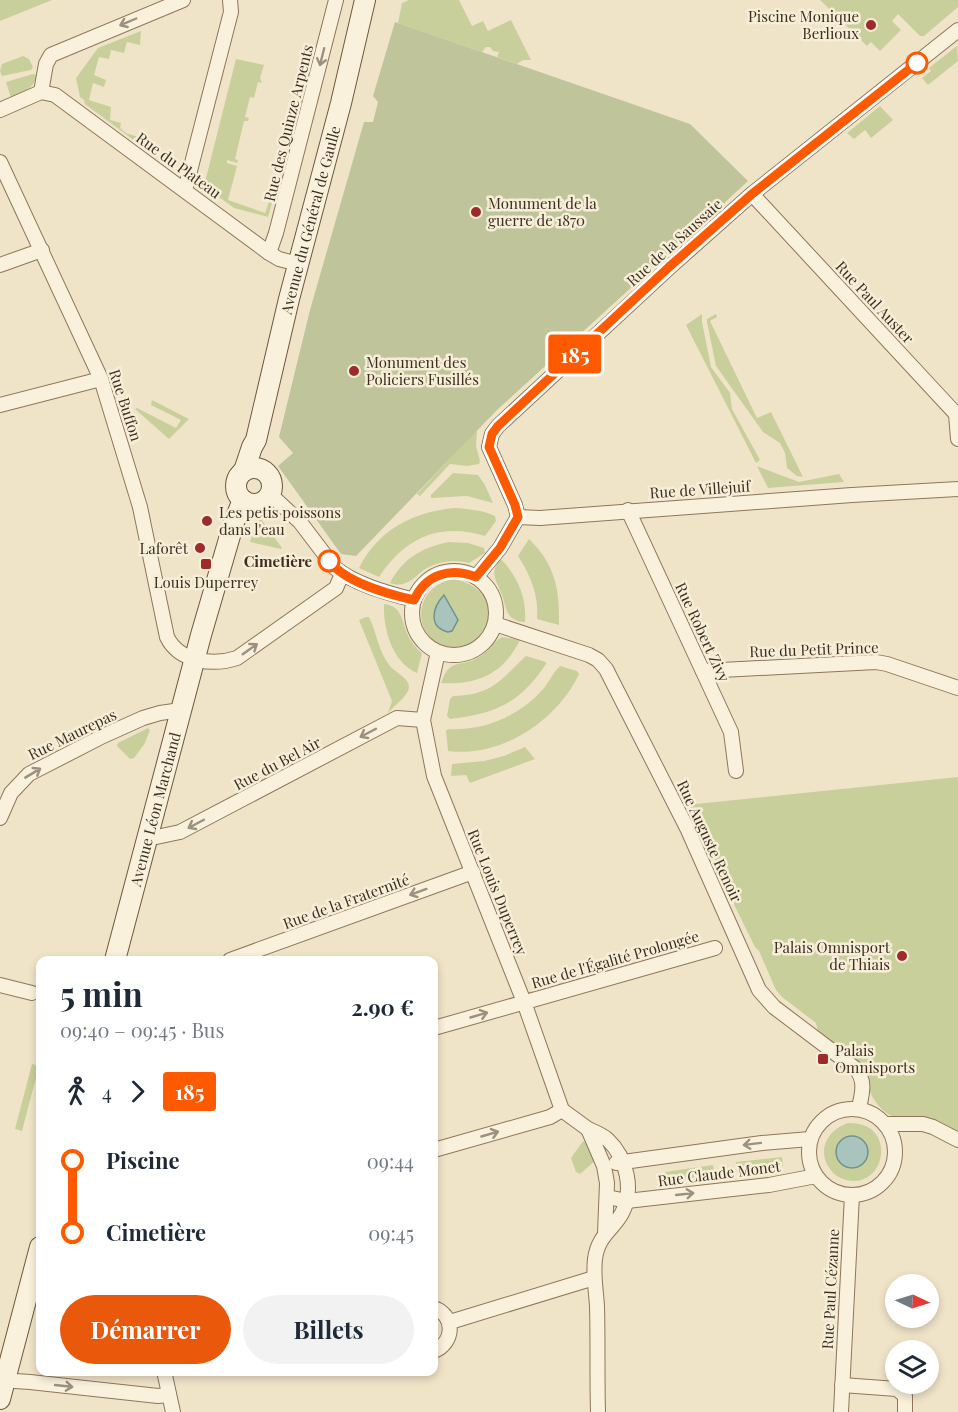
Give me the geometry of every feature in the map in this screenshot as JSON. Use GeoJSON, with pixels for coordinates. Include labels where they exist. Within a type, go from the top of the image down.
{"type":"FeatureCollection","features":[{"type":"Feature","properties":{"kind":"main road","name":"Avenue du Général de Gaulle"},"geometry":{"type":"LineString","coordinates":[[244,471],[256,441],[298,264],[366,0]]}},
{"type":"Feature","properties":{"kind":"main road"},"geometry":{"type":"LineString","coordinates":[[256,441],[260,447],[266,472],[272,482],[270,494],[258,503],[243,500],[237,491],[237,479],[244,471],[255,468],[266,472]]}},
{"type":"Feature","properties":{"kind":"main road","name":"Avenue Léon Marchand"},"geometry":{"type":"LineString","coordinates":[[116,956],[195,658],[227,544],[243,500]]}},
{"type":"Feature","properties":{"kind":"main road"},"geometry":{"type":"LineString","coordinates":[[2,1387],[36,1262]]}},
{"type":"Feature","properties":{"kind":"street"},"geometry":{"type":"LineString","coordinates":[[0,110],[41,92],[46,64],[51,55],[183,0]]}},
{"type":"Feature","properties":{"kind":"street"},"geometry":{"type":"LineString","coordinates":[[185,190],[231,12],[230,0]]}},
{"type":"Feature","properties":{"kind":"street","name":"Rue des Quinze Arpents"},"geometry":{"type":"LineString","coordinates":[[269,253],[336,0]]}},
{"type":"Feature","properties":{"kind":"street","name":"Rue de la Saussaie"},"geometry":{"type":"LineString","coordinates":[[518,517],[515,505],[489,447],[494,431],[669,267],[752,194],[958,30]]}},
{"type":"Feature","properties":{"kind":"street","name":"Rue du Plateau"},"geometry":{"type":"LineString","coordinates":[[41,92],[60,98],[269,253],[279,259],[298,264]]}},
{"type":"Feature","properties":{"kind":"street","name":"Rue Buffon"},"geometry":{"type":"LineString","coordinates":[[0,162],[101,379],[140,507],[167,637],[177,650],[195,658]]}},
{"type":"Feature","properties":{"kind":"street","name":"Rue Paul Auster"},"geometry":{"type":"LineString","coordinates":[[752,194],[956,414],[958,439]]}},
{"type":"Feature","properties":{"kind":"street"},"geometry":{"type":"LineString","coordinates":[[0,265],[42,250]]}},
{"type":"Feature","properties":{"kind":"street"},"geometry":{"type":"LineString","coordinates":[[0,405],[101,379]]}},
{"type":"Feature","properties":{"kind":"street","name":"Rue de Villejuif"},"geometry":{"type":"LineString","coordinates":[[518,517],[540,518],[628,510],[958,489]]}},
{"type":"Feature","properties":{"kind":"street"},"geometry":{"type":"LineString","coordinates":[[270,494],[300,522],[342,574],[414,600]]}},
{"type":"Feature","properties":{"kind":"street","name":"Rue Robert Zivy"},"geometry":{"type":"LineString","coordinates":[[628,510],[733,736],[736,771]]}},
{"type":"Feature","properties":{"kind":"street"},"geometry":{"type":"LineString","coordinates":[[476,577],[500,548],[518,517]]}},
{"type":"Feature","properties":{"kind":"street"},"geometry":{"type":"LineString","coordinates":[[450,571],[464,572],[476,577],[486,586],[493,598],[496,611],[495,624],[489,636],[479,647],[467,654],[452,656],[426,645],[417,634],[412,620],[414,600],[426,582],[437,574],[450,571]]}},
{"type":"Feature","properties":{"kind":"street"},"geometry":{"type":"LineString","coordinates":[[195,658],[220,663],[237,658],[336,588],[342,574]]}},
{"type":"Feature","properties":{"kind":"street","name":"Rue Auguste Renoir"},"geometry":{"type":"LineString","coordinates":[[495,624],[589,655],[598,660],[606,669],[687,828],[759,990],[774,1007],[856,1069],[861,1077],[862,1085],[859,1108]]}},
{"type":"Feature","properties":{"kind":"street","name":"Rue Louis Duperrey"},"geometry":{"type":"LineString","coordinates":[[438,652],[423,720],[434,776],[524,1002],[562,1110]]}},
{"type":"Feature","properties":{"kind":"street","name":"Rue du Petit Prince"},"geometry":{"type":"LineString","coordinates":[[703,671],[876,662],[958,688]]}},
{"type":"Feature","properties":{"kind":"street","name":"Rue Maurepas"},"geometry":{"type":"LineString","coordinates":[[0,818],[11,793],[29,774],[145,718],[182,710]]}},
{"type":"Feature","properties":{"kind":"street","name":"Rue du Bel Air"},"geometry":{"type":"LineString","coordinates":[[147,839],[180,832],[397,718],[423,720]]}},
{"type":"Feature","properties":{"kind":"street","name":"Rue de la Fraternité"},"geometry":{"type":"LineString","coordinates":[[241,956],[473,873]]}},
{"type":"Feature","properties":{"kind":"street","name":"Rue de l'Égalité Prolongée"},"geometry":{"type":"LineString","coordinates":[[438,1027],[716,948]]}},
{"type":"Feature","properties":{"kind":"street"},"geometry":{"type":"LineString","coordinates":[[0,985],[32,993]]}},
{"type":"Feature","properties":{"kind":"street"},"geometry":{"type":"LineString","coordinates":[[844,1108],[859,1108],[878,1116],[885,1124],[895,1143],[896,1154],[888,1175],[879,1186],[866,1193],[844,1194],[828,1188],[816,1176],[809,1158],[810,1139],[818,1124],[830,1113],[844,1108]]}},
{"type":"Feature","properties":{"kind":"street"},"geometry":{"type":"LineString","coordinates":[[438,1149],[550,1117],[562,1110],[608,1140],[623,1162],[628,1181],[627,1201],[619,1218],[605,1233]]}},
{"type":"Feature","properties":{"kind":"street"},"geometry":{"type":"LineString","coordinates":[[885,1124],[923,1124],[958,1140]]}},
{"type":"Feature","properties":{"kind":"street"},"geometry":{"type":"LineString","coordinates":[[588,1129],[604,1166],[608,1197],[605,1233],[596,1256],[594,1278],[597,1306],[598,1412]]}},
{"type":"Feature","properties":{"kind":"street","name":"Rue Claude Monet"},"geometry":{"type":"LineString","coordinates":[[604,1166],[762,1143],[810,1139]]}},
{"type":"Feature","properties":{"kind":"street","name":"Rue Claude Monet"},"geometry":{"type":"LineString","coordinates":[[608,1197],[627,1201],[769,1185],[816,1176]]}},
{"type":"Feature","properties":{"kind":"street","name":"Rue Paul Cézanne"},"geometry":{"type":"LineString","coordinates":[[841,1412],[852,1195]]}},
{"type":"Feature","properties":{"kind":"street"},"geometry":{"type":"LineString","coordinates":[[450,1322],[594,1278]]}},
{"type":"Feature","properties":{"kind":"street"},"geometry":{"type":"LineString","coordinates":[[438,1310],[450,1322],[450,1334],[447,1341],[438,1350]]}},
{"type":"Feature","properties":{"kind":"street"},"geometry":{"type":"LineString","coordinates":[[165,1376],[173,1412]]}},
{"type":"Feature","properties":{"kind":"street"},"geometry":{"type":"LineString","coordinates":[[2,1387],[30,1382],[158,1396],[169,1395]]}},
{"type":"Feature","properties":{"kind":"street"},"geometry":{"type":"LineString","coordinates":[[842,1385],[897,1389],[905,1396],[905,1412]]}},
{"type":"Feature","properties":{"kind":"green space"},"geometry":{"type":"Polygon","coordinates":[[[0,0],[52,0],[0,21],[0,0]]]}},
{"type":"Feature","properties":{"kind":"green space"},"geometry":{"type":"Polygon","coordinates":[[[409,0],[459,0],[472,26],[483,21],[488,31],[511,20],[531,60],[523,60],[517,64],[497,57],[499,52],[493,51],[490,47],[486,47],[482,52],[398,23],[402,3],[409,0]]]}},
{"type":"Feature","properties":{"kind":"green space","name":"Piscine Monique Berlioux"},"geometry":{"type":"Polygon","coordinates":[[[820,0],[958,0],[958,7],[924,36],[920,36],[898,14],[892,21],[901,30],[880,51],[871,42],[867,46],[820,0]]]}},
{"type":"Feature","properties":{"kind":"green space"},"geometry":{"type":"Polygon","coordinates":[[[395,22],[690,124],[748,181],[668,255],[657,259],[657,264],[497,410],[356,556],[341,554],[278,466],[293,453],[279,437],[310,310],[364,122],[373,122],[378,102],[373,96],[395,22]]]}},
{"type":"Feature","properties":{"kind":"green space"},"geometry":{"type":"Polygon","coordinates":[[[141,31],[140,45],[127,42],[124,53],[111,50],[109,59],[99,57],[94,75],[106,80],[104,87],[93,83],[89,100],[111,107],[110,120],[121,123],[120,128],[126,133],[145,139],[143,147],[85,104],[80,97],[76,78],[98,48],[141,31]]]}},
{"type":"Feature","properties":{"kind":"green space"},"geometry":{"type":"Polygon","coordinates":[[[957,46],[958,61],[928,85],[922,78],[931,71],[929,68],[957,46]]]}},
{"type":"Feature","properties":{"kind":"green space"},"geometry":{"type":"Polygon","coordinates":[[[23,56],[29,59],[33,67],[31,70],[2,76],[0,71],[2,64],[23,56]]]}},
{"type":"Feature","properties":{"kind":"green space"},"geometry":{"type":"Polygon","coordinates":[[[236,59],[264,65],[260,78],[262,83],[258,82],[254,98],[250,97],[245,117],[249,118],[248,121],[244,121],[235,159],[238,160],[237,163],[227,160],[227,163],[237,166],[228,200],[265,213],[269,202],[272,203],[268,217],[234,208],[204,186],[236,59]]]}},
{"type":"Feature","properties":{"kind":"green space"},"geometry":{"type":"Polygon","coordinates":[[[36,75],[31,87],[11,98],[6,82],[36,75]]]}},
{"type":"Feature","properties":{"kind":"green space"},"geometry":{"type":"Polygon","coordinates":[[[880,106],[893,120],[871,138],[865,130],[854,139],[847,133],[880,106]]]}},
{"type":"Feature","properties":{"kind":"green space"},"geometry":{"type":"Polygon","coordinates":[[[702,314],[711,367],[730,393],[732,409],[760,460],[756,463],[686,325],[702,314]]]}},
{"type":"Feature","properties":{"kind":"green space"},"geometry":{"type":"Polygon","coordinates":[[[716,314],[717,317],[710,321],[757,418],[771,412],[803,477],[797,476],[787,468],[785,453],[780,443],[763,432],[716,366],[707,319],[716,314]]]}},
{"type":"Feature","properties":{"kind":"green space"},"geometry":{"type":"Polygon","coordinates":[[[152,400],[189,419],[169,439],[135,409],[176,428],[181,420],[151,405],[152,400]]]}},
{"type":"Feature","properties":{"kind":"green space"},"geometry":{"type":"Polygon","coordinates":[[[476,431],[479,464],[467,466],[450,464],[420,496],[417,494],[476,431]]]}},
{"type":"Feature","properties":{"kind":"green space"},"geometry":{"type":"Polygon","coordinates":[[[757,466],[799,482],[839,474],[844,482],[768,488],[757,466]]]}},
{"type":"Feature","properties":{"kind":"green space"},"geometry":{"type":"Polygon","coordinates":[[[453,473],[478,475],[493,503],[467,496],[431,498],[431,495],[453,473]]]}},
{"type":"Feature","properties":{"kind":"green space"},"geometry":{"type":"Polygon","coordinates":[[[454,508],[485,512],[495,516],[496,521],[485,536],[452,531],[424,537],[400,552],[379,577],[359,568],[376,543],[398,525],[425,514],[454,508]]]}},
{"type":"Feature","properties":{"kind":"green space"},"geometry":{"type":"Polygon","coordinates":[[[257,518],[261,519],[281,549],[250,542],[257,518]]]}},
{"type":"Feature","properties":{"kind":"green space"},"geometry":{"type":"Polygon","coordinates":[[[529,539],[545,558],[554,578],[557,589],[559,625],[537,619],[537,602],[533,586],[518,556],[529,539]]]}},
{"type":"Feature","properties":{"kind":"green space"},"geometry":{"type":"Polygon","coordinates":[[[449,542],[468,543],[484,548],[485,553],[469,563],[442,562],[427,568],[406,583],[390,583],[401,567],[415,555],[449,542]]]}},
{"type":"Feature","properties":{"kind":"green space"},"geometry":{"type":"Polygon","coordinates":[[[501,559],[520,588],[523,596],[525,622],[511,617],[506,609],[494,573],[501,559]]]}},
{"type":"Feature","properties":{"kind":"green space"},"geometry":{"type":"Polygon","coordinates":[[[451,579],[469,584],[483,595],[489,611],[488,620],[478,638],[463,646],[448,647],[436,642],[427,633],[422,622],[421,609],[426,597],[435,587],[451,579]],[[444,596],[435,608],[434,623],[458,620],[444,596]]]}},
{"type":"Feature","properties":{"kind":"green space"},"geometry":{"type":"Polygon","coordinates":[[[384,604],[398,610],[410,639],[422,653],[417,673],[408,668],[395,653],[387,634],[384,604]]]}},
{"type":"Feature","properties":{"kind":"green space"},"geometry":{"type":"Polygon","coordinates":[[[369,617],[386,660],[404,678],[409,687],[407,693],[388,713],[392,701],[359,620],[369,617]]]}},
{"type":"Feature","properties":{"kind":"green space"},"geometry":{"type":"Polygon","coordinates":[[[502,637],[520,640],[506,661],[497,669],[488,675],[467,682],[441,683],[448,669],[479,657],[502,637]]]}},
{"type":"Feature","properties":{"kind":"green space"},"geometry":{"type":"Polygon","coordinates":[[[526,656],[546,662],[546,664],[516,697],[494,710],[481,714],[450,719],[447,716],[450,699],[453,696],[478,693],[495,685],[526,656]]]}},
{"type":"Feature","properties":{"kind":"green space"},"geometry":{"type":"Polygon","coordinates":[[[560,666],[577,671],[579,674],[557,707],[542,721],[525,733],[488,749],[468,752],[448,751],[446,731],[448,729],[488,724],[513,714],[544,688],[560,666]]]}},
{"type":"Feature","properties":{"kind":"green space"},"geometry":{"type":"Polygon","coordinates":[[[148,728],[150,730],[145,743],[134,758],[130,759],[117,746],[118,743],[148,728]]]}},
{"type":"Feature","properties":{"kind":"green space"},"geometry":{"type":"Polygon","coordinates":[[[525,747],[535,759],[470,783],[466,775],[451,776],[452,764],[484,761],[525,747]]]}},
{"type":"Feature","properties":{"kind":"green space"},"geometry":{"type":"Polygon","coordinates":[[[958,777],[958,1135],[933,1119],[923,1117],[900,1119],[886,1112],[872,1096],[865,1068],[818,1032],[816,1023],[776,990],[686,805],[958,777]]]}},
{"type":"Feature","properties":{"kind":"green space"},"geometry":{"type":"Polygon","coordinates":[[[32,1064],[36,1065],[36,1077],[22,1131],[15,1129],[32,1064]]]}},
{"type":"Feature","properties":{"kind":"green space"},"geometry":{"type":"Polygon","coordinates":[[[848,1123],[864,1125],[875,1132],[880,1143],[881,1154],[878,1166],[871,1175],[860,1180],[846,1180],[838,1177],[830,1169],[825,1159],[825,1146],[831,1134],[848,1123]],[[858,1136],[843,1138],[836,1151],[838,1160],[852,1169],[861,1166],[864,1141],[858,1136]]]}},
{"type":"Feature","properties":{"kind":"green space"},"geometry":{"type":"Polygon","coordinates":[[[583,1141],[588,1144],[595,1161],[580,1174],[576,1172],[571,1158],[583,1141]]]}},
{"type":"Feature","properties":{"kind":"green space"},"geometry":{"type":"Polygon","coordinates":[[[782,1157],[783,1166],[737,1172],[736,1162],[782,1157]]]}},
{"type":"Feature","properties":{"kind":"green space"},"geometry":{"type":"Polygon","coordinates":[[[713,1165],[715,1175],[666,1181],[665,1172],[713,1165]]]}},
{"type":"Feature","properties":{"kind":"water"},"geometry":{"type":"Polygon","coordinates":[[[444,595],[458,620],[452,631],[448,632],[437,626],[434,616],[444,595]]]}},
{"type":"Feature","properties":{"kind":"water"},"geometry":{"type":"Polygon","coordinates":[[[852,1136],[864,1140],[868,1152],[864,1164],[852,1168],[840,1164],[836,1152],[840,1140],[852,1136]]]}},
{"type":"Feature","properties":{"kind":"bus line","name":"185"},"geometry":{"type":"LineString","coordinates":[[329,561],[342,574],[351,579],[414,600],[417,592],[437,574],[450,571],[464,572],[476,577],[500,548],[518,517],[515,505],[489,447],[492,434],[498,426],[669,267],[752,194],[917,63]]}},
{"type":"Feature","properties":{"kind":"place","name":"Piscine Monique Berlioux"},"geometry":{"type":"Point","coordinates":[871,25]}},
{"type":"Feature","properties":{"kind":"place","name":"Monument de la guerre de 1870"},"geometry":{"type":"Point","coordinates":[476,212]}},
{"type":"Feature","properties":{"kind":"place","name":"Monument des Policiers Fusillés"},"geometry":{"type":"Point","coordinates":[354,371]}},
{"type":"Feature","properties":{"kind":"place","name":"Les petis poissons dans l'eau"},"geometry":{"type":"Point","coordinates":[207,521]}},
{"type":"Feature","properties":{"kind":"place","name":"Laforêt"},"geometry":{"type":"Point","coordinates":[200,548]}},
{"type":"Feature","properties":{"kind":"place","name":"Cimetière"},"geometry":{"type":"Point","coordinates":[329,561]}},
{"type":"Feature","properties":{"kind":"place","name":"Louis Duperrey"},"geometry":{"type":"Point","coordinates":[206,564]}},
{"type":"Feature","properties":{"kind":"place","name":"Palais Omnisport de Thiais"},"geometry":{"type":"Point","coordinates":[902,956]}},
{"type":"Feature","properties":{"kind":"place","name":"Palais Omnisports"},"geometry":{"type":"Point","coordinates":[823,1059]}}]}
